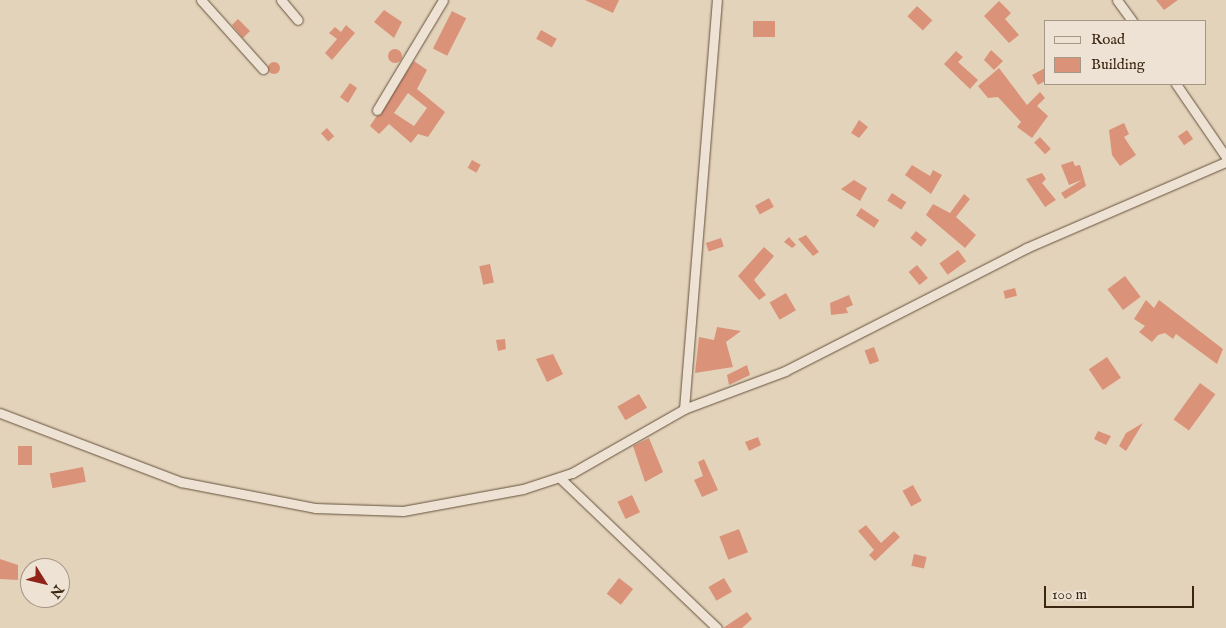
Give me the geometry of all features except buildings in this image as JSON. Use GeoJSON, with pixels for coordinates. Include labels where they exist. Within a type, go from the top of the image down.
{"type":"FeatureCollection","features":[{"type":"Feature","properties":{"kind":"street"},"geometry":{"type":"LineString","coordinates":[[202,0],[262,69]]}},
{"type":"Feature","properties":{"kind":"street"},"geometry":{"type":"LineString","coordinates":[[281,0],[298,20]]}},
{"type":"Feature","properties":{"kind":"street"},"geometry":{"type":"LineString","coordinates":[[377,110],[443,0]]}},
{"type":"Feature","properties":{"kind":"street"},"geometry":{"type":"LineString","coordinates":[[684,409],[717,0]]}},
{"type":"Feature","properties":{"kind":"street"},"geometry":{"type":"LineString","coordinates":[[1117,0],[1131,20]]}},
{"type":"Feature","properties":{"kind":"street"},"geometry":{"type":"LineString","coordinates":[[1177,85],[1226,157]]}},
{"type":"Feature","properties":{"kind":"street"},"geometry":{"type":"LineString","coordinates":[[0,412],[181,482],[315,508],[403,511],[560,478],[684,409],[785,371],[824,347],[1044,240],[1226,162]]}},
{"type":"Feature","properties":{"kind":"street"},"geometry":{"type":"LineString","coordinates":[[560,478],[717,628]]}}]}
